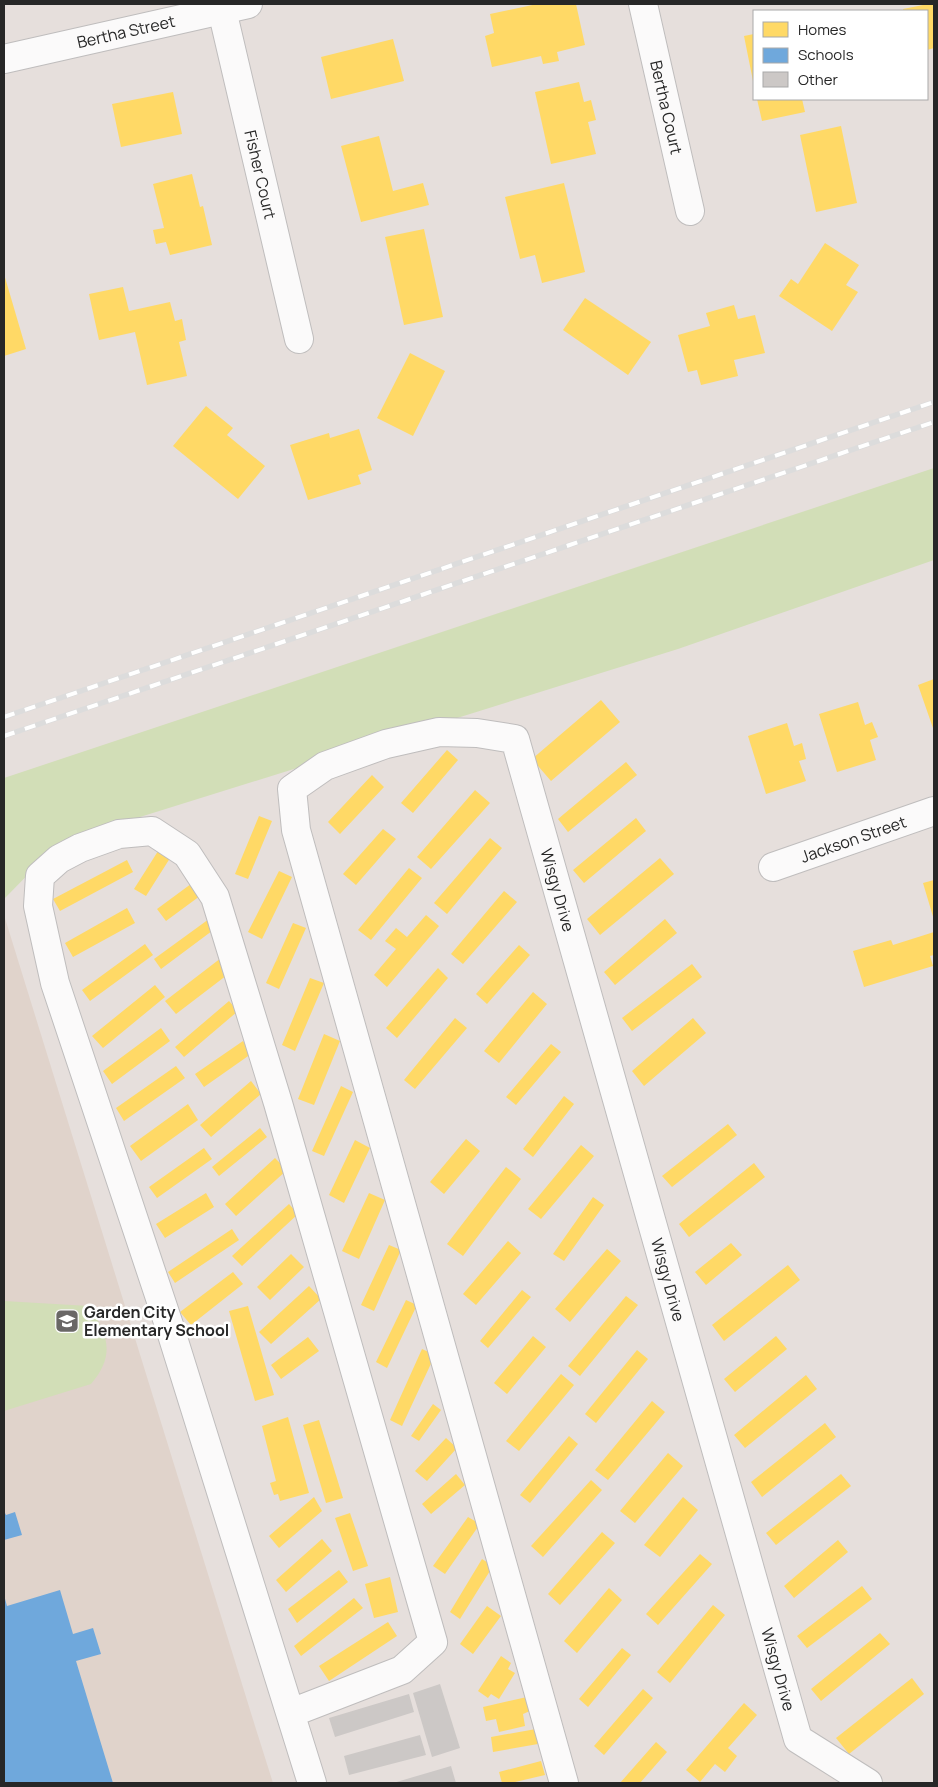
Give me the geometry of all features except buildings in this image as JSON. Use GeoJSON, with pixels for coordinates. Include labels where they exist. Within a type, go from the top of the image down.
{"type":"FeatureCollection","features":[{"type":"Feature","properties":{"kind":"street","name":"Bertha Street"},"geometry":{"type":"LineString","coordinates":[[4,59],[248,4]]}},
{"type":"Feature","properties":{"kind":"street","name":"Bertha Court"},"geometry":{"type":"LineString","coordinates":[[643,4],[690,210]]}},
{"type":"Feature","properties":{"kind":"street","name":"Fisher Court"},"geometry":{"type":"LineString","coordinates":[[222,10],[299,339]]}},
{"type":"Feature","properties":{"kind":"street","name":"Wisgy Drive"},"geometry":{"type":"LineString","coordinates":[[564,1783],[296,830],[292,788],[325,766],[386,744],[439,732],[477,733],[515,739],[798,1739],[868,1783]]}},
{"type":"Feature","properties":{"kind":"street","name":"Jackson Street"},"geometry":{"type":"LineString","coordinates":[[773,867],[934,811]]}},
{"type":"Feature","properties":{"kind":"street"},"geometry":{"type":"LineString","coordinates":[[291,1713],[402,1670],[433,1642],[278,1103],[215,897],[187,854],[152,831],[119,834],[80,848],[59,859],[40,876],[38,906],[55,982],[168,1325],[312,1783]]}},
{"type":"Feature","properties":{"kind":"shaded area","name":"Garden City Elementary School"},"geometry":{"type":"Polygon","coordinates":[[[4,915],[255,1726],[273,1783],[4,1783],[4,915]]]}},
{"type":"Feature","properties":{"kind":"green space"},"geometry":{"type":"Polygon","coordinates":[[[934,468],[934,560],[678,649],[60,842],[4,899],[4,778],[934,468]]]}},
{"type":"Feature","properties":{"kind":"green space"},"geometry":{"type":"Polygon","coordinates":[[[4,1301],[89,1306],[101,1326],[106,1345],[104,1364],[91,1384],[4,1411],[4,1301]]]}},
{"type":"Feature","properties":{"kind":"railway"},"geometry":{"type":"LineString","coordinates":[[4,717],[934,402]]}},
{"type":"Feature","properties":{"kind":"railway"},"geometry":{"type":"LineString","coordinates":[[4,736],[934,422]]}},
{"type":"Feature","properties":{"kind":"place","name":"Garden City Elementary School"},"geometry":{"type":"Point","coordinates":[67,1321]}}]}
